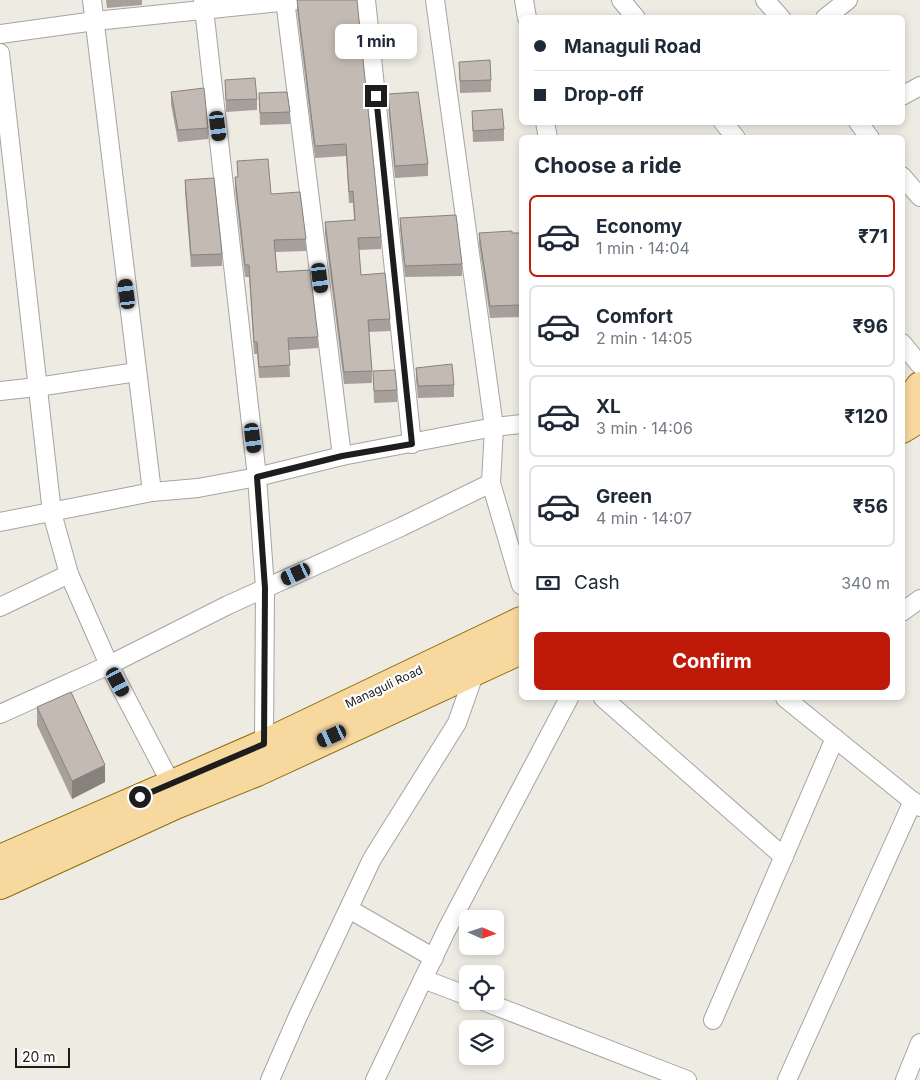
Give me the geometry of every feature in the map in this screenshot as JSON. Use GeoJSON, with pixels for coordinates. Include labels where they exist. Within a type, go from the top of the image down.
{"type":"FeatureCollection","features":[{"type":"Feature","properties":{"kind":"main road"},"geometry":{"type":"LineString","coordinates":[[905,398],[915,393],[920,386]]}},
{"type":"Feature","properties":{"kind":"main road"},"geometry":{"type":"LineString","coordinates":[[905,427],[920,418]]}},
{"type":"Feature","properties":{"kind":"main road","name":"Managuli Road"},"geometry":{"type":"LineString","coordinates":[[0,885],[176,793],[264,744],[519,622]]}},
{"type":"Feature","properties":{"kind":"main road","name":"Managuli Road"},"geometry":{"type":"LineString","coordinates":[[0,859],[176,793],[257,772],[476,669],[519,651]]}},
{"type":"Feature","properties":{"kind":"street"},"geometry":{"type":"LineString","coordinates":[[92,0],[152,492]]}},
{"type":"Feature","properties":{"kind":"street"},"geometry":{"type":"LineString","coordinates":[[366,0],[412,444]]}},
{"type":"Feature","properties":{"kind":"street"},"geometry":{"type":"LineString","coordinates":[[435,0],[494,427],[491,483],[519,577]]}},
{"type":"Feature","properties":{"kind":"street"},"geometry":{"type":"LineString","coordinates":[[524,0],[526,15]]}},
{"type":"Feature","properties":{"kind":"street"},"geometry":{"type":"LineString","coordinates":[[621,0],[634,15]]}},
{"type":"Feature","properties":{"kind":"street"},"geometry":{"type":"LineString","coordinates":[[765,0],[778,15]]}},
{"type":"Feature","properties":{"kind":"street"},"geometry":{"type":"LineString","coordinates":[[828,15],[848,0]]}},
{"type":"Feature","properties":{"kind":"street"},"geometry":{"type":"LineString","coordinates":[[0,34],[204,5],[290,1],[342,456]]}},
{"type":"Feature","properties":{"kind":"street"},"geometry":{"type":"LineString","coordinates":[[204,5],[257,477],[265,588],[264,744]]}},
{"type":"Feature","properties":{"kind":"street"},"geometry":{"type":"LineString","coordinates":[[0,53],[52,513],[69,574],[109,665],[176,793]]}},
{"type":"Feature","properties":{"kind":"street"},"geometry":{"type":"LineString","coordinates":[[905,94],[920,86]]}},
{"type":"Feature","properties":{"kind":"street"},"geometry":{"type":"LineString","coordinates":[[860,125],[868,135]]}},
{"type":"Feature","properties":{"kind":"street"},"geometry":{"type":"LineString","coordinates":[[905,180],[920,197]]}},
{"type":"Feature","properties":{"kind":"street"},"geometry":{"type":"LineString","coordinates":[[905,346],[920,365]]}},
{"type":"Feature","properties":{"kind":"street"},"geometry":{"type":"LineString","coordinates":[[0,391],[137,372]]}},
{"type":"Feature","properties":{"kind":"street"},"geometry":{"type":"LineString","coordinates":[[0,522],[152,492],[198,488],[257,477],[342,456],[494,427],[519,424]]}},
{"type":"Feature","properties":{"kind":"street"},"geometry":{"type":"LineString","coordinates":[[0,714],[109,665],[265,588],[401,527],[491,483]]}},
{"type":"Feature","properties":{"kind":"street"},"geometry":{"type":"LineString","coordinates":[[0,607],[69,574]]}},
{"type":"Feature","properties":{"kind":"street"},"geometry":{"type":"LineString","coordinates":[[905,610],[920,599]]}},
{"type":"Feature","properties":{"kind":"street"},"geometry":{"type":"LineString","coordinates":[[270,1080],[372,859],[457,723],[476,669]]}},
{"type":"Feature","properties":{"kind":"street"},"geometry":{"type":"LineString","coordinates":[[375,1080],[446,929],[569,700]]}},
{"type":"Feature","properties":{"kind":"street"},"geometry":{"type":"LineString","coordinates":[[604,700],[784,856]]}},
{"type":"Feature","properties":{"kind":"street"},"geometry":{"type":"LineString","coordinates":[[787,1080],[916,804],[834,738],[793,700]]}},
{"type":"Feature","properties":{"kind":"street"},"geometry":{"type":"LineString","coordinates":[[713,1020],[834,738]]}},
{"type":"Feature","properties":{"kind":"street"},"geometry":{"type":"LineString","coordinates":[[349,908],[434,958]]}},
{"type":"Feature","properties":{"kind":"street"},"geometry":{"type":"LineString","coordinates":[[423,979],[459,993]]}},
{"type":"Feature","properties":{"kind":"street"},"geometry":{"type":"LineString","coordinates":[[504,1009],[687,1080]]}},
{"type":"Feature","properties":{"kind":"street"},"geometry":{"type":"LineString","coordinates":[[905,1080],[920,1044]]}},
{"type":"Feature","properties":{"kind":"building"},"geometry":{"type":"Polygon","coordinates":[[[297,0],[357,0],[381,237],[358,238],[361,275],[385,273],[390,319],[368,320],[372,371],[344,372],[325,222],[355,220],[353,191],[349,192],[346,144],[315,146],[297,0]]]}},
{"type":"Feature","properties":{"kind":"building"},"geometry":{"type":"Polygon","coordinates":[[[490,60],[491,80],[460,81],[459,62],[490,60]]]}},
{"type":"Feature","properties":{"kind":"building"},"geometry":{"type":"Polygon","coordinates":[[[255,78],[257,99],[226,100],[225,80],[255,78]]]}},
{"type":"Feature","properties":{"kind":"building"},"geometry":{"type":"Polygon","coordinates":[[[204,88],[208,128],[178,130],[171,92],[204,88]]]}},
{"type":"Feature","properties":{"kind":"building"},"geometry":{"type":"Polygon","coordinates":[[[287,92],[290,112],[260,113],[259,93],[287,92]]]}},
{"type":"Feature","properties":{"kind":"building"},"geometry":{"type":"Polygon","coordinates":[[[418,92],[428,164],[395,166],[388,94],[418,92]]]}},
{"type":"Feature","properties":{"kind":"building"},"geometry":{"type":"Polygon","coordinates":[[[502,109],[504,129],[473,131],[472,111],[502,109]]]}},
{"type":"Feature","properties":{"kind":"building"},"geometry":{"type":"Polygon","coordinates":[[[268,159],[271,194],[300,192],[306,239],[274,240],[277,272],[310,270],[318,337],[288,338],[290,365],[259,367],[257,342],[254,342],[249,265],[245,265],[235,177],[238,177],[237,161],[268,159]]]}},
{"type":"Feature","properties":{"kind":"building"},"geometry":{"type":"Polygon","coordinates":[[[214,178],[222,254],[191,255],[185,180],[214,178]]]}},
{"type":"Feature","properties":{"kind":"building"},"geometry":{"type":"Polygon","coordinates":[[[456,215],[462,264],[405,266],[400,218],[456,215]]]}},
{"type":"Feature","properties":{"kind":"building"},"geometry":{"type":"Polygon","coordinates":[[[512,231],[512,233],[519,233],[519,305],[490,306],[479,233],[512,231]]]}},
{"type":"Feature","properties":{"kind":"building"},"geometry":{"type":"Polygon","coordinates":[[[452,364],[454,385],[418,386],[416,368],[452,364]]]}},
{"type":"Feature","properties":{"kind":"building"},"geometry":{"type":"Polygon","coordinates":[[[395,370],[397,390],[374,391],[373,371],[395,370]]]}},
{"type":"Feature","properties":{"kind":"building"},"geometry":{"type":"Polygon","coordinates":[[[71,692],[105,765],[72,781],[37,707],[71,692]]]}},
{"type":"Feature","properties":{"kind":"route"},"geometry":{"type":"LineString","coordinates":[[140,797],[264,744],[265,588],[257,477],[342,456],[412,444],[376,96]]}}]}
